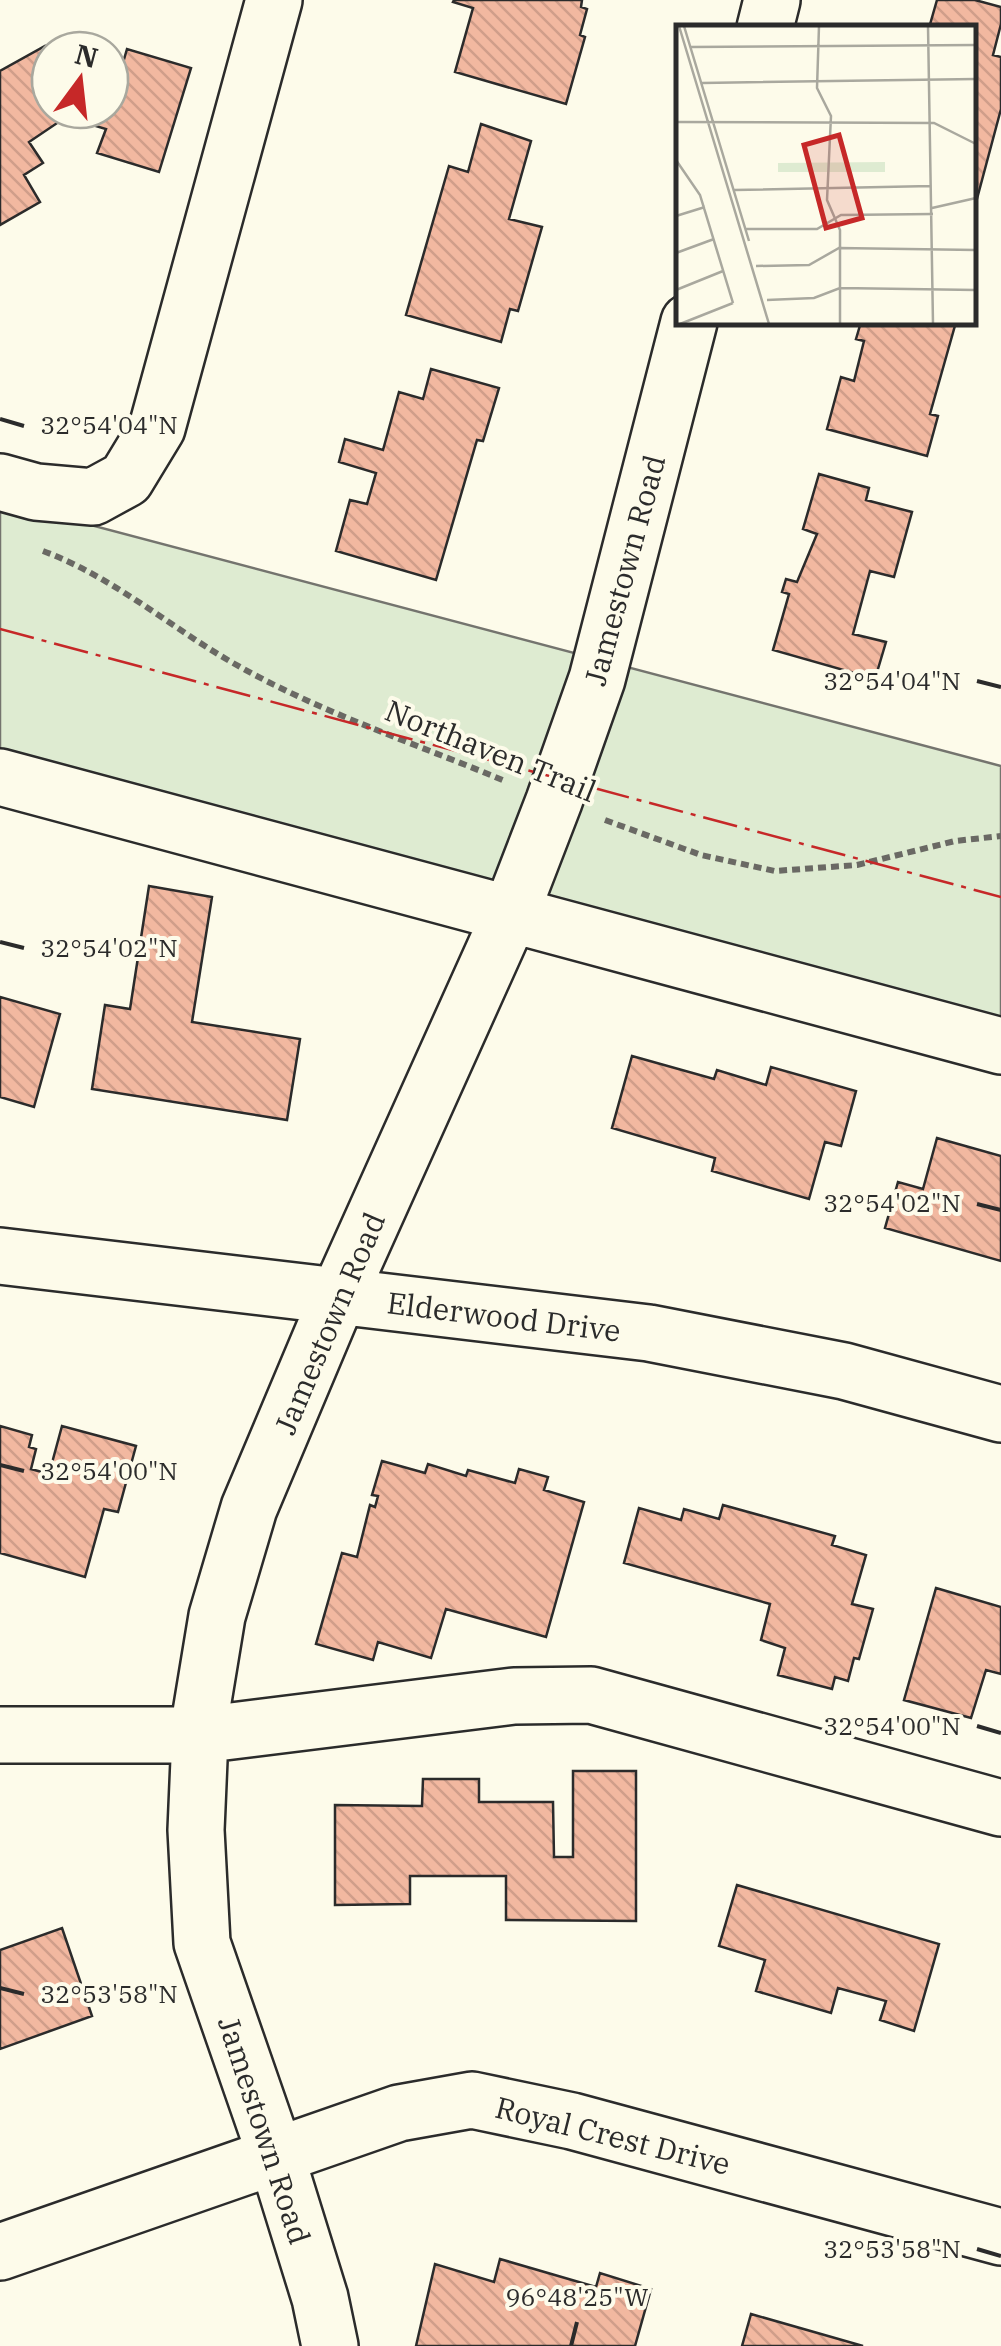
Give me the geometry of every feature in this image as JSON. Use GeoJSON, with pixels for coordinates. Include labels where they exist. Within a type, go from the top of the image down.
{"type":"FeatureCollection","features":[{"type":"Feature","properties":{"kind":"street"},"geometry":{"type":"LineString","coordinates":[[0,482],[36,492],[93,497],[126,480],[158,428],[274,0]]}},
{"type":"Feature","properties":{"kind":"street"},"geometry":{"type":"LineString","coordinates":[[766,25],[772,0]]}},
{"type":"Feature","properties":{"kind":"street","name":"Jamestown Road"},"geometry":{"type":"LineString","coordinates":[[330,2346],[320,2298],[276,2156],[202,1943],[196,1830],[200,1713],[217,1616],[249,1508],[338,1296],[510,915],[554,801],[597,679],[688,325]]}},
{"type":"Feature","properties":{"kind":"street"},"geometry":{"type":"LineString","coordinates":[[0,777],[1001,1046]]}},
{"type":"Feature","properties":{"kind":"street","name":"Elderwood Drive"},"geometry":{"type":"LineString","coordinates":[[0,1256],[650,1333],[844,1371],[1001,1414]]}},
{"type":"Feature","properties":{"kind":"street"},"geometry":{"type":"LineString","coordinates":[[0,1735],[200,1735],[514,1696],[592,1695],[1001,1808]]}},
{"type":"Feature","properties":{"kind":"street","name":"Royal Crest Drive"},"geometry":{"type":"LineString","coordinates":[[0,2252],[399,2113],[472,2100],[572,2121],[1001,2236]]}},
{"type":"Feature","properties":{"kind":"path","name":"Northaven Trail"},"geometry":{"type":"LineString","coordinates":[[31,547],[78,567],[232,662],[317,706],[554,801],[702,855],[775,870],[857,865],[955,841],[1001,836]]}},
{"type":"Feature","properties":{"kind":"green space"},"geometry":{"type":"Polygon","coordinates":[[[0,501],[1001,766],[1001,1033],[0,767],[0,501]]]}},
{"type":"Feature","properties":{"kind":"building"},"geometry":{"type":"Polygon","coordinates":[[[454,0],[582,0],[581,7],[587,9],[580,35],[585,37],[566,104],[455,72],[473,8],[454,0]]]}},
{"type":"Feature","properties":{"kind":"building"},"geometry":{"type":"Polygon","coordinates":[[[937,0],[975,0],[1001,7],[993,55],[1001,57],[1001,109],[976,203],[976,25],[930,25],[937,0]]]}},
{"type":"Feature","properties":{"kind":"building"},"geometry":{"type":"Polygon","coordinates":[[[130,50],[191,68],[159,172],[97,153],[106,130],[130,130],[130,50]]]}},
{"type":"Feature","properties":{"kind":"building"},"geometry":{"type":"Polygon","coordinates":[[[30,54],[30,130],[47,130],[29,142],[43,163],[24,175],[40,202],[0,225],[0,71],[30,54]]]}},
{"type":"Feature","properties":{"kind":"building"},"geometry":{"type":"Polygon","coordinates":[[[481,124],[531,141],[509,219],[542,227],[518,311],[510,309],[501,342],[406,315],[449,166],[468,172],[481,124]]]}},
{"type":"Feature","properties":{"kind":"building"},"geometry":{"type":"Polygon","coordinates":[[[860,325],[955,325],[930,414],[938,416],[927,456],[827,429],[841,377],[854,381],[864,341],[856,339],[860,325]]]}},
{"type":"Feature","properties":{"kind":"building"},"geometry":{"type":"Polygon","coordinates":[[[431,369],[499,388],[483,441],[477,440],[436,580],[336,551],[350,500],[367,504],[376,473],[339,462],[345,439],[383,450],[399,392],[423,399],[431,369]]]}},
{"type":"Feature","properties":{"kind":"building"},"geometry":{"type":"Polygon","coordinates":[[[819,474],[869,488],[866,500],[912,512],[894,577],[870,571],[853,634],[886,642],[875,679],[773,650],[789,594],[782,592],[786,579],[797,582],[817,534],[803,529],[819,474]]]}},
{"type":"Feature","properties":{"kind":"building"},"geometry":{"type":"Polygon","coordinates":[[[149,886],[212,897],[192,1022],[300,1039],[287,1120],[92,1089],[105,1005],[130,1009],[149,886]]]}},
{"type":"Feature","properties":{"kind":"building"},"geometry":{"type":"Polygon","coordinates":[[[0,997],[60,1014],[34,1107],[0,1097],[0,997]]]}},
{"type":"Feature","properties":{"kind":"building"},"geometry":{"type":"Polygon","coordinates":[[[632,1056],[714,1079],[717,1070],[766,1085],[771,1067],[856,1091],[841,1146],[825,1142],[809,1199],[712,1171],[715,1158],[612,1128],[632,1056]]]}},
{"type":"Feature","properties":{"kind":"building"},"geometry":{"type":"Polygon","coordinates":[[[937,1138],[1001,1156],[1001,1261],[885,1228],[898,1182],[923,1189],[937,1138]]]}},
{"type":"Feature","properties":{"kind":"building"},"geometry":{"type":"Polygon","coordinates":[[[0,1426],[32,1435],[29,1447],[36,1449],[31,1469],[49,1474],[62,1426],[136,1446],[118,1512],[104,1509],[85,1577],[0,1553],[0,1426]]]}},
{"type":"Feature","properties":{"kind":"building"},"geometry":{"type":"Polygon","coordinates":[[[382,1461],[425,1473],[428,1464],[466,1476],[468,1470],[515,1483],[519,1469],[548,1477],[544,1490],[584,1502],[546,1637],[446,1609],[431,1658],[378,1642],[373,1660],[316,1644],[342,1553],[357,1557],[370,1505],[375,1507],[378,1496],[372,1495],[382,1461]]]}},
{"type":"Feature","properties":{"kind":"building"},"geometry":{"type":"Polygon","coordinates":[[[723,1505],[835,1536],[832,1545],[866,1555],[852,1604],[873,1609],[859,1659],[854,1658],[848,1681],[835,1677],[832,1689],[778,1675],[785,1648],[761,1640],[770,1604],[624,1563],[639,1508],[681,1520],[684,1509],[719,1519],[723,1505]]]}},
{"type":"Feature","properties":{"kind":"building"},"geometry":{"type":"Polygon","coordinates":[[[936,1588],[1001,1607],[1001,1674],[986,1670],[971,1718],[904,1700],[936,1588]]]}},
{"type":"Feature","properties":{"kind":"building"},"geometry":{"type":"Polygon","coordinates":[[[573,1771],[636,1771],[636,1921],[506,1920],[506,1876],[410,1876],[410,1904],[335,1905],[335,1805],[422,1806],[423,1779],[479,1779],[479,1802],[553,1802],[554,1857],[573,1857],[573,1771]]]}},
{"type":"Feature","properties":{"kind":"building"},"geometry":{"type":"Polygon","coordinates":[[[737,1885],[939,1944],[914,2031],[880,2020],[886,2001],[838,1988],[831,2013],[756,1991],[765,1960],[719,1946],[737,1885]]]}},
{"type":"Feature","properties":{"kind":"building"},"geometry":{"type":"Polygon","coordinates":[[[62,1928],[92,2016],[0,2049],[0,1950],[62,1928]]]}},
{"type":"Feature","properties":{"kind":"building"},"geometry":{"type":"Polygon","coordinates":[[[500,2259],[596,2287],[600,2273],[651,2289],[635,2346],[416,2346],[435,2264],[494,2282],[500,2259]]]}},
{"type":"Feature","properties":{"kind":"building"},"geometry":{"type":"Polygon","coordinates":[[[751,2314],[863,2346],[742,2346],[751,2314]]]}},
{"type":"Feature","properties":{"kind":"power"},"geometry":{"type":"LineString","coordinates":[[0,629],[1001,897]]}}]}
